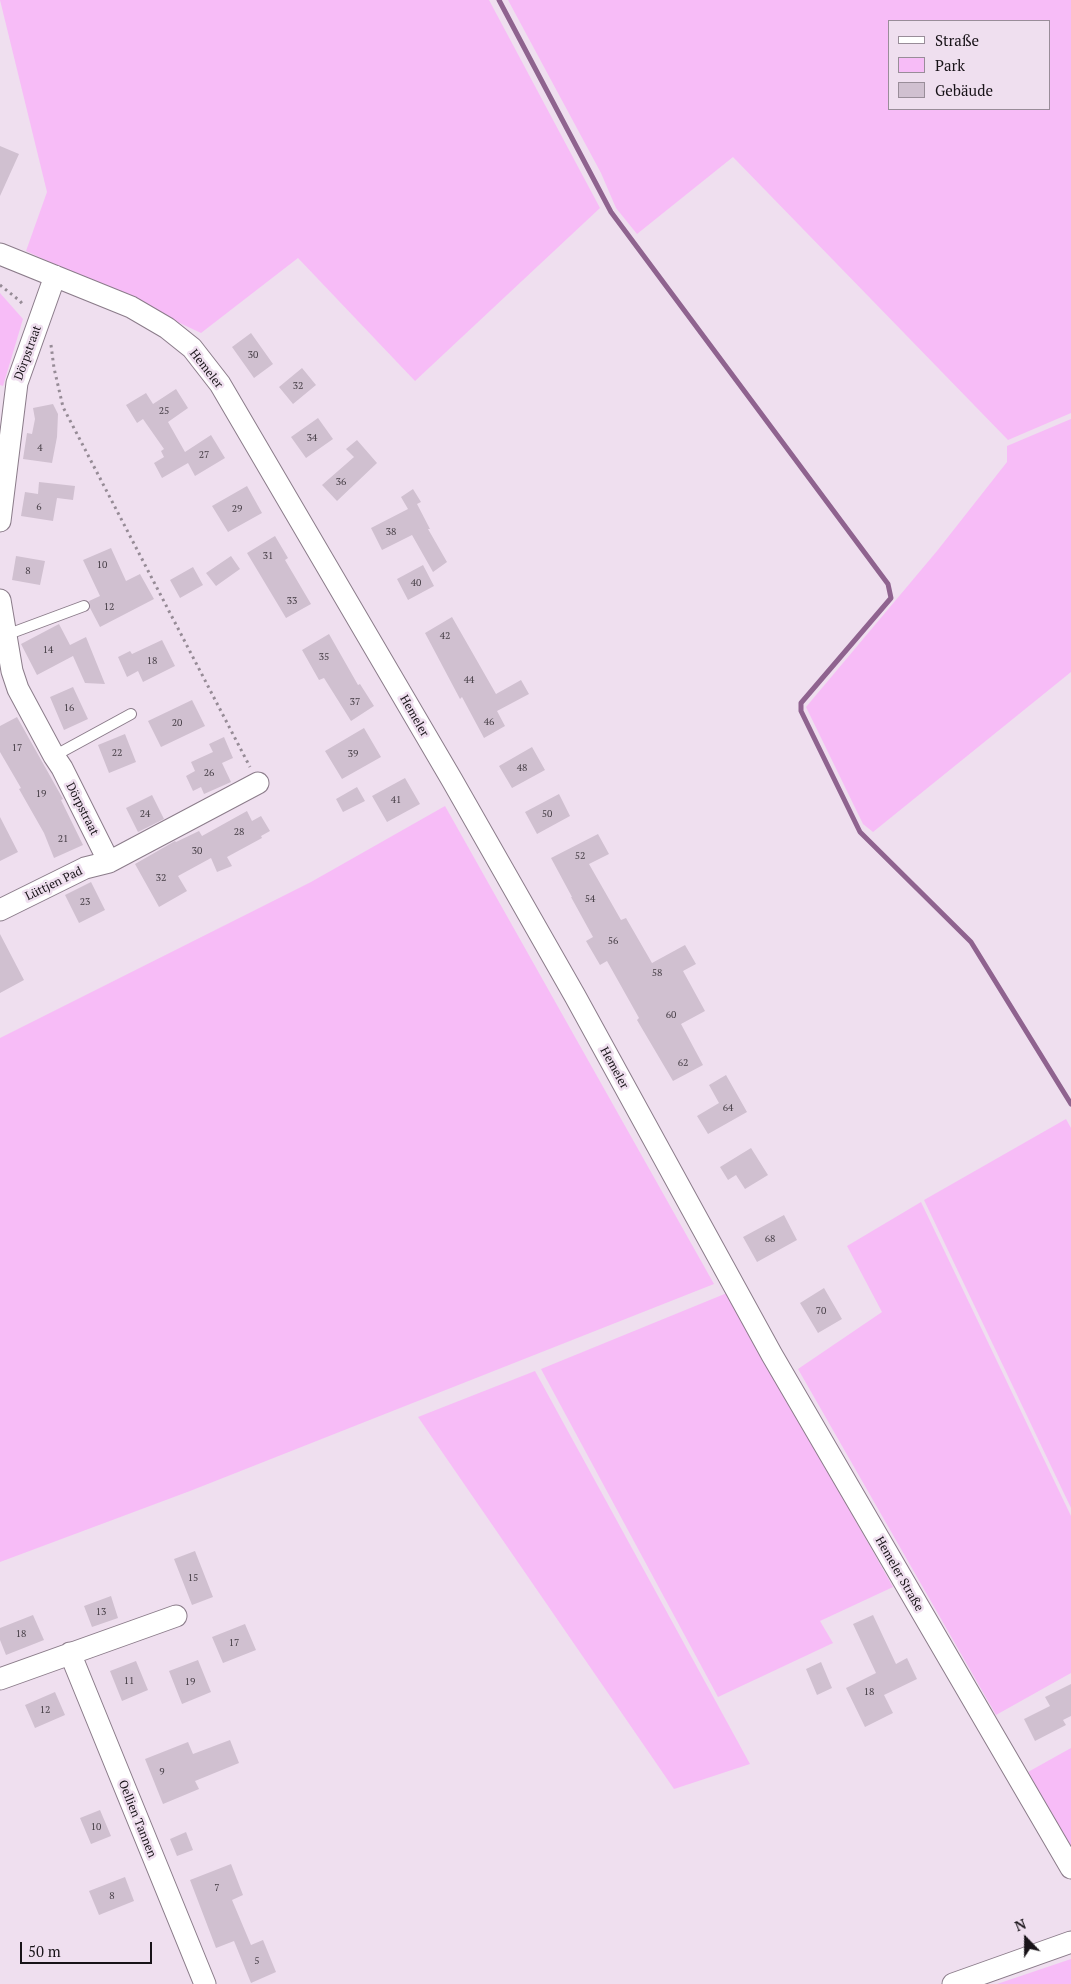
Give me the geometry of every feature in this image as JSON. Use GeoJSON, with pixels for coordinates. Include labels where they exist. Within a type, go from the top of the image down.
{"type":"FeatureCollection","features":[{"type":"Feature","properties":{"kind":"street","name":"Hemeler"},"geometry":{"type":"LineString","coordinates":[[0,254],[131,307],[167,328],[192,348],[220,384],[457,788],[575,996],[729,1279]]}},
{"type":"Feature","properties":{"kind":"street","name":"Dörpstraat"},"geometry":{"type":"LineString","coordinates":[[0,508],[17,382],[55,276]]}},
{"type":"Feature","properties":{"kind":"street","name":"Dörpstraat"},"geometry":{"type":"LineString","coordinates":[[0,600],[6,635],[6,672],[18,689],[62,768],[109,862]]}},
{"type":"Feature","properties":{"kind":"street"},"geometry":{"type":"LineString","coordinates":[[109,862],[258,783]]}},
{"type":"Feature","properties":{"kind":"street","name":"Lüttjen Pad"},"geometry":{"type":"LineString","coordinates":[[0,910],[85,868],[109,862]]}},
{"type":"Feature","properties":{"kind":"street","name":"Hemeler Straße"},"geometry":{"type":"LineString","coordinates":[[729,1279],[1071,1868]]}},
{"type":"Feature","properties":{"kind":"street"},"geometry":{"type":"LineString","coordinates":[[0,1679],[176,1616]]}},
{"type":"Feature","properties":{"kind":"street","name":"Oellien Tannen"},"geometry":{"type":"LineString","coordinates":[[70,1653],[205,1984]]}},
{"type":"Feature","properties":{"kind":"street"},"geometry":{"type":"LineString","coordinates":[[953,1984],[1071,1942]]}},
{"type":"Feature","properties":{"kind":"lane"},"geometry":{"type":"LineString","coordinates":[[6,635],[84,606]]}},
{"type":"Feature","properties":{"kind":"lane"},"geometry":{"type":"LineString","coordinates":[[54,756],[131,714]]}},
{"type":"Feature","properties":{"kind":"path"},"geometry":{"type":"LineString","coordinates":[[0,285],[20,300],[28,312],[42,316],[50,329],[54,368],[63,407],[258,783]]}},
{"type":"Feature","properties":{"kind":"green space"},"geometry":{"type":"Polygon","coordinates":[[[0,0],[489,0],[600,208],[415,381],[298,258],[201,333],[26,251],[47,192],[0,0]]]}},
{"type":"Feature","properties":{"kind":"green space"},"geometry":{"type":"Polygon","coordinates":[[[508,0],[1071,0],[1071,413],[1008,440],[733,157],[637,234],[616,208],[601,173],[508,0]]]}},
{"type":"Feature","properties":{"kind":"green space"},"geometry":{"type":"Polygon","coordinates":[[[0,293],[23,319],[3,386],[0,385],[0,293]]]}},
{"type":"Feature","properties":{"kind":"green space"},"geometry":{"type":"Polygon","coordinates":[[[1071,419],[1071,672],[873,832],[863,824],[806,707],[937,551],[1007,462],[1007,446],[1071,419]]]}},
{"type":"Feature","properties":{"kind":"green space"},"geometry":{"type":"Polygon","coordinates":[[[445,806],[714,1284],[190,1491],[0,1562],[0,1038],[311,882],[445,806]]]}},
{"type":"Feature","properties":{"kind":"green space"},"geometry":{"type":"Polygon","coordinates":[[[1066,1119],[1071,1128],[1071,1508],[924,1200],[1066,1119]]]}},
{"type":"Feature","properties":{"kind":"green space"},"geometry":{"type":"Polygon","coordinates":[[[921,1202],[1071,1516],[1071,1673],[996,1715],[798,1369],[882,1312],[847,1246],[921,1202]]]}},
{"type":"Feature","properties":{"kind":"green space"},"geometry":{"type":"Polygon","coordinates":[[[727,1293],[893,1587],[820,1621],[833,1643],[718,1697],[541,1369],[727,1293]]]}},
{"type":"Feature","properties":{"kind":"green space"},"geometry":{"type":"Polygon","coordinates":[[[535,1371],[750,1764],[674,1789],[418,1417],[535,1371]]]}},
{"type":"Feature","properties":{"kind":"green space"},"geometry":{"type":"Polygon","coordinates":[[[1071,1748],[1071,1847],[1028,1772],[1071,1748]]]}},
{"type":"Feature","properties":{"kind":"green space"},"geometry":{"type":"Polygon","coordinates":[[[1071,1959],[1071,1984],[997,1984],[1071,1959]]]}},
{"type":"Feature","properties":{"kind":"building"},"geometry":{"type":"Polygon","coordinates":[[[0,146],[19,154],[0,196],[0,146]]]}},
{"type":"Feature","properties":{"kind":"building"},"geometry":{"type":"Polygon","coordinates":[[[251,333],[273,364],[254,378],[232,347],[251,333]]]}},
{"type":"Feature","properties":{"kind":"building"},"geometry":{"type":"Polygon","coordinates":[[[302,368],[316,385],[293,404],[279,387],[302,368]]]}},
{"type":"Feature","properties":{"kind":"building"},"geometry":{"type":"Polygon","coordinates":[[[176,389],[188,408],[168,422],[185,452],[211,435],[225,458],[195,476],[188,463],[162,478],[154,463],[164,457],[161,451],[164,449],[143,419],[137,423],[126,405],[146,393],[153,404],[176,389]]]}},
{"type":"Feature","properties":{"kind":"building"},"geometry":{"type":"Polygon","coordinates":[[[53,404],[58,414],[57,437],[52,463],[23,459],[27,433],[32,434],[35,419],[33,408],[53,404]]]}},
{"type":"Feature","properties":{"kind":"building"},"geometry":{"type":"Polygon","coordinates":[[[318,418],[333,439],[306,458],[291,437],[318,418]]]}},
{"type":"Feature","properties":{"kind":"building"},"geometry":{"type":"Polygon","coordinates":[[[357,440],[377,463],[337,501],[322,485],[354,457],[346,449],[357,440]]]}},
{"type":"Feature","properties":{"kind":"building"},"geometry":{"type":"Polygon","coordinates":[[[39,482],[75,486],[73,500],[57,498],[53,521],[21,516],[25,492],[38,494],[39,482]]]}},
{"type":"Feature","properties":{"kind":"building"},"geometry":{"type":"Polygon","coordinates":[[[247,486],[262,513],[228,532],[212,506],[247,486]]]}},
{"type":"Feature","properties":{"kind":"building"},"geometry":{"type":"Polygon","coordinates":[[[413,489],[421,502],[417,504],[430,529],[428,529],[447,562],[433,572],[412,535],[382,550],[371,528],[408,509],[401,497],[413,489]]]}},
{"type":"Feature","properties":{"kind":"building"},"geometry":{"type":"Polygon","coordinates":[[[275,536],[288,558],[285,560],[311,604],[286,618],[247,553],[275,536]]]}},
{"type":"Feature","properties":{"kind":"building"},"geometry":{"type":"Polygon","coordinates":[[[111,548],[126,581],[140,574],[154,599],[100,627],[90,608],[89,601],[100,596],[83,560],[111,548]]]}},
{"type":"Feature","properties":{"kind":"building"},"geometry":{"type":"Polygon","coordinates":[[[16,556],[45,561],[40,585],[12,580],[16,556]]]}},
{"type":"Feature","properties":{"kind":"building"},"geometry":{"type":"Polygon","coordinates":[[[231,556],[240,569],[216,586],[206,573],[231,556]]]}},
{"type":"Feature","properties":{"kind":"building"},"geometry":{"type":"Polygon","coordinates":[[[423,565],[434,586],[408,600],[397,579],[423,565]]]}},
{"type":"Feature","properties":{"kind":"building"},"geometry":{"type":"Polygon","coordinates":[[[193,567],[203,585],[180,598],[170,580],[193,567]]]}},
{"type":"Feature","properties":{"kind":"building"},"geometry":{"type":"Polygon","coordinates":[[[452,617],[496,694],[521,680],[529,694],[497,711],[505,726],[484,738],[462,697],[460,699],[425,633],[452,617]]]}},
{"type":"Feature","properties":{"kind":"building"},"geometry":{"type":"Polygon","coordinates":[[[59,624],[70,645],[86,637],[105,684],[85,683],[73,656],[37,675],[21,644],[59,624]]]}},
{"type":"Feature","properties":{"kind":"building"},"geometry":{"type":"Polygon","coordinates":[[[329,634],[358,685],[360,684],[374,706],[351,721],[324,678],[319,680],[302,650],[329,634]]]}},
{"type":"Feature","properties":{"kind":"building"},"geometry":{"type":"Polygon","coordinates":[[[162,640],[175,666],[143,682],[138,671],[127,677],[118,657],[130,651],[132,654],[162,640]]]}},
{"type":"Feature","properties":{"kind":"building"},"geometry":{"type":"Polygon","coordinates":[[[73,687],[88,719],[64,730],[50,697],[73,687]]]}},
{"type":"Feature","properties":{"kind":"building"},"geometry":{"type":"Polygon","coordinates":[[[192,700],[205,726],[161,747],[148,721],[192,700]]]}},
{"type":"Feature","properties":{"kind":"building"},"geometry":{"type":"Polygon","coordinates":[[[17,717],[63,799],[61,800],[83,845],[54,858],[44,833],[0,752],[0,726],[17,717]]]}},
{"type":"Feature","properties":{"kind":"building"},"geometry":{"type":"Polygon","coordinates":[[[364,728],[381,757],[342,779],[325,751],[364,728]]]}},
{"type":"Feature","properties":{"kind":"building"},"geometry":{"type":"Polygon","coordinates":[[[125,734],[136,762],[109,773],[98,745],[125,734]]]}},
{"type":"Feature","properties":{"kind":"building"},"geometry":{"type":"Polygon","coordinates":[[[224,737],[233,758],[222,763],[231,782],[204,794],[201,787],[193,791],[186,776],[195,771],[191,762],[213,752],[209,744],[224,737]]]}},
{"type":"Feature","properties":{"kind":"building"},"geometry":{"type":"Polygon","coordinates":[[[532,747],[545,770],[512,788],[499,766],[532,747]]]}},
{"type":"Feature","properties":{"kind":"building"},"geometry":{"type":"Polygon","coordinates":[[[405,778],[420,804],[387,822],[372,796],[405,778]]]}},
{"type":"Feature","properties":{"kind":"building"},"geometry":{"type":"Polygon","coordinates":[[[357,787],[365,801],[343,812],[336,799],[357,787]]]}},
{"type":"Feature","properties":{"kind":"building"},"geometry":{"type":"Polygon","coordinates":[[[559,794],[570,816],[537,834],[525,812],[559,794]]]}},
{"type":"Feature","properties":{"kind":"building"},"geometry":{"type":"Polygon","coordinates":[[[152,795],[164,819],[138,832],[126,808],[152,795]]]}},
{"type":"Feature","properties":{"kind":"building"},"geometry":{"type":"Polygon","coordinates":[[[247,811],[252,821],[261,816],[270,831],[261,836],[262,838],[227,857],[232,866],[217,872],[211,858],[178,876],[187,891],[159,907],[135,864],[175,841],[199,831],[202,836],[247,811]]]}},
{"type":"Feature","properties":{"kind":"building"},"geometry":{"type":"Polygon","coordinates":[[[0,817],[18,852],[0,861],[0,817]]]}},
{"type":"Feature","properties":{"kind":"building"},"geometry":{"type":"Polygon","coordinates":[[[598,834],[609,854],[589,864],[621,920],[626,918],[652,963],[685,945],[696,964],[683,971],[705,1011],[681,1024],[703,1065],[673,1081],[637,1020],[639,1018],[607,961],[600,965],[586,941],[593,937],[551,858],[598,834]]]}},
{"type":"Feature","properties":{"kind":"building"},"geometry":{"type":"Polygon","coordinates":[[[91,882],[105,910],[79,923],[65,895],[91,882]]]}},
{"type":"Feature","properties":{"kind":"building"},"geometry":{"type":"Polygon","coordinates":[[[0,934],[24,980],[0,993],[0,934]]]}},
{"type":"Feature","properties":{"kind":"building"},"geometry":{"type":"Polygon","coordinates":[[[726,1075],[747,1112],[708,1134],[697,1116],[719,1103],[709,1085],[726,1075]]]}},
{"type":"Feature","properties":{"kind":"building"},"geometry":{"type":"Polygon","coordinates":[[[751,1148],[768,1175],[745,1189],[736,1175],[728,1180],[720,1167],[751,1148]]]}},
{"type":"Feature","properties":{"kind":"building"},"geometry":{"type":"Polygon","coordinates":[[[784,1215],[797,1240],[757,1262],[743,1237],[784,1215]]]}},
{"type":"Feature","properties":{"kind":"building"},"geometry":{"type":"Polygon","coordinates":[[[824,1288],[842,1319],[818,1333],[800,1303],[824,1288]]]}},
{"type":"Feature","properties":{"kind":"building"},"geometry":{"type":"Polygon","coordinates":[[[195,1551],[213,1597],[192,1605],[174,1559],[195,1551]]]}},
{"type":"Feature","properties":{"kind":"building"},"geometry":{"type":"Polygon","coordinates":[[[111,1596],[118,1618],[92,1627],[84,1606],[111,1596]]]}},
{"type":"Feature","properties":{"kind":"building"},"geometry":{"type":"Polygon","coordinates":[[[33,1615],[44,1640],[6,1655],[0,1640],[0,1628],[33,1615]]]}},
{"type":"Feature","properties":{"kind":"building"},"geometry":{"type":"Polygon","coordinates":[[[873,1615],[896,1664],[907,1658],[917,1679],[884,1695],[893,1713],[865,1727],[846,1688],[876,1673],[853,1624],[873,1615]]]}},
{"type":"Feature","properties":{"kind":"building"},"geometry":{"type":"Polygon","coordinates":[[[245,1624],[256,1650],[223,1663],[212,1637],[245,1624]]]}},
{"type":"Feature","properties":{"kind":"building"},"geometry":{"type":"Polygon","coordinates":[[[198,1660],[211,1692],[182,1704],[169,1671],[198,1660]]]}},
{"type":"Feature","properties":{"kind":"building"},"geometry":{"type":"Polygon","coordinates":[[[136,1661],[148,1690],[122,1701],[110,1671],[136,1661]]]}},
{"type":"Feature","properties":{"kind":"building"},"geometry":{"type":"Polygon","coordinates":[[[821,1662],[832,1688],[817,1695],[806,1669],[821,1662]]]}},
{"type":"Feature","properties":{"kind":"building"},"geometry":{"type":"Polygon","coordinates":[[[1071,1684],[1071,1716],[1063,1720],[1066,1725],[1035,1741],[1024,1719],[1050,1706],[1045,1697],[1071,1684]]]}},
{"type":"Feature","properties":{"kind":"building"},"geometry":{"type":"Polygon","coordinates":[[[55,1692],[65,1715],[35,1728],[25,1705],[55,1692]]]}},
{"type":"Feature","properties":{"kind":"building"},"geometry":{"type":"Polygon","coordinates":[[[230,1740],[239,1763],[195,1781],[199,1789],[163,1804],[145,1759],[188,1742],[193,1754],[230,1740]]]}},
{"type":"Feature","properties":{"kind":"building"},"geometry":{"type":"Polygon","coordinates":[[[100,1810],[111,1836],[91,1844],[80,1818],[100,1810]]]}},
{"type":"Feature","properties":{"kind":"building"},"geometry":{"type":"Polygon","coordinates":[[[186,1832],[193,1850],[177,1856],[170,1839],[186,1832]]]}},
{"type":"Feature","properties":{"kind":"building"},"geometry":{"type":"Polygon","coordinates":[[[231,1864],[243,1895],[232,1900],[251,1945],[263,1940],[276,1972],[251,1983],[234,1941],[216,1948],[190,1880],[231,1864]]]}},
{"type":"Feature","properties":{"kind":"building"},"geometry":{"type":"Polygon","coordinates":[[[125,1877],[134,1901],[99,1915],[89,1891],[125,1877]]]}},
{"type":"Feature","properties":{"kind":"waterway"},"geometry":{"type":"LineString","coordinates":[[499,0],[611,212],[888,584],[891,598],[801,703],[801,711],[860,832],[971,942],[1071,1104]]}}]}
